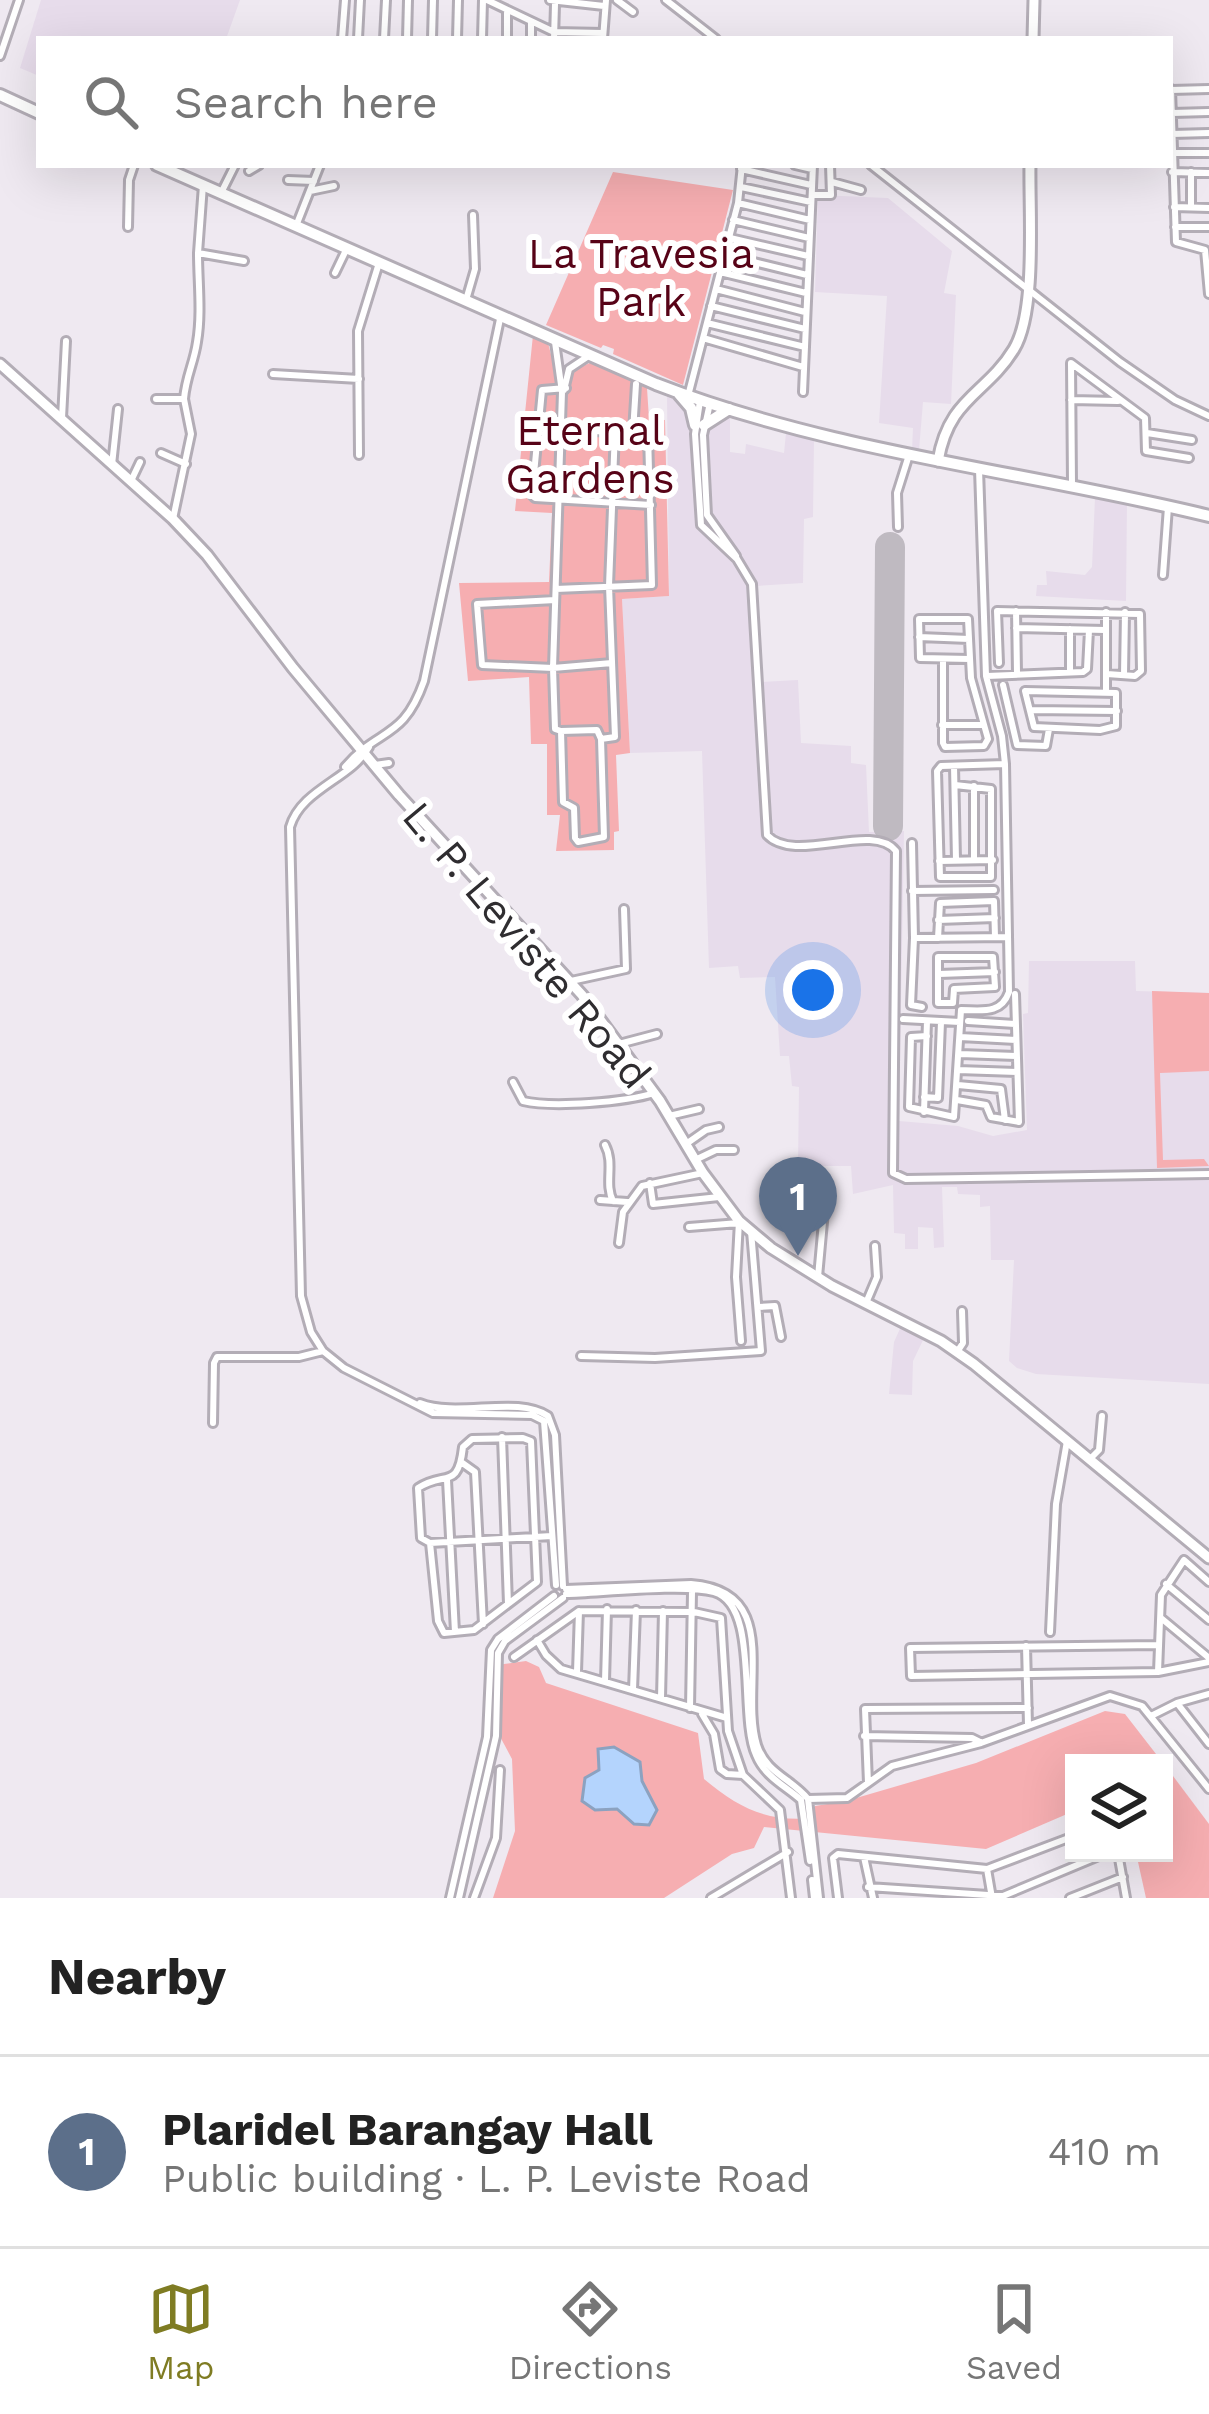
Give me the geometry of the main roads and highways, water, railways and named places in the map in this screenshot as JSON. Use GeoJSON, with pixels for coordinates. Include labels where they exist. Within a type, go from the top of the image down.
{"type":"FeatureCollection","features":[{"type":"Feature","properties":{"kind":"highway"},"geometry":{"type":"LineString","coordinates":[[0,95],[36,112]]}},
{"type":"Feature","properties":{"kind":"highway"},"geometry":{"type":"LineString","coordinates":[[164,168],[694,398],[829,438],[1209,516]]}},
{"type":"Feature","properties":{"kind":"highway"},"geometry":{"type":"LineString","coordinates":[[694,398],[691,408],[700,425],[729,409]]}},
{"type":"Feature","properties":{"kind":"main road"},"geometry":{"type":"LineString","coordinates":[[1033,36],[1034,0]]}},
{"type":"Feature","properties":{"kind":"main road"},"geometry":{"type":"LineString","coordinates":[[938,461],[959,406],[1013,350],[1024,323],[1030,168]]}},
{"type":"Feature","properties":{"kind":"main road","name":"L. P. Leviste Road"},"geometry":{"type":"LineString","coordinates":[[0,364],[173,519],[218,569],[292,668],[619,1043],[739,1222],[818,1277],[957,1352],[1209,1558]]}},
{"type":"Feature","properties":{"kind":"water"},"geometry":{"type":"Polygon","coordinates":[[[614,1747],[640,1762],[642,1781],[657,1810],[649,1825],[634,1824],[617,1809],[595,1810],[582,1801],[585,1778],[599,1770],[598,1749],[614,1747]]]}},
{"type":"Feature","properties":{"kind":"place","name":"Plaridel Barangay Hall"},"geometry":{"type":"Point","coordinates":[798,1256]}},
{"type":"Feature","properties":{"kind":"park label","name":"La Travesia Park"},"geometry":{"type":"Point","coordinates":[641,277]}},
{"type":"Feature","properties":{"kind":"park label","name":"Eternal Gardens"},"geometry":{"type":"Point","coordinates":[590,454]}}]}
